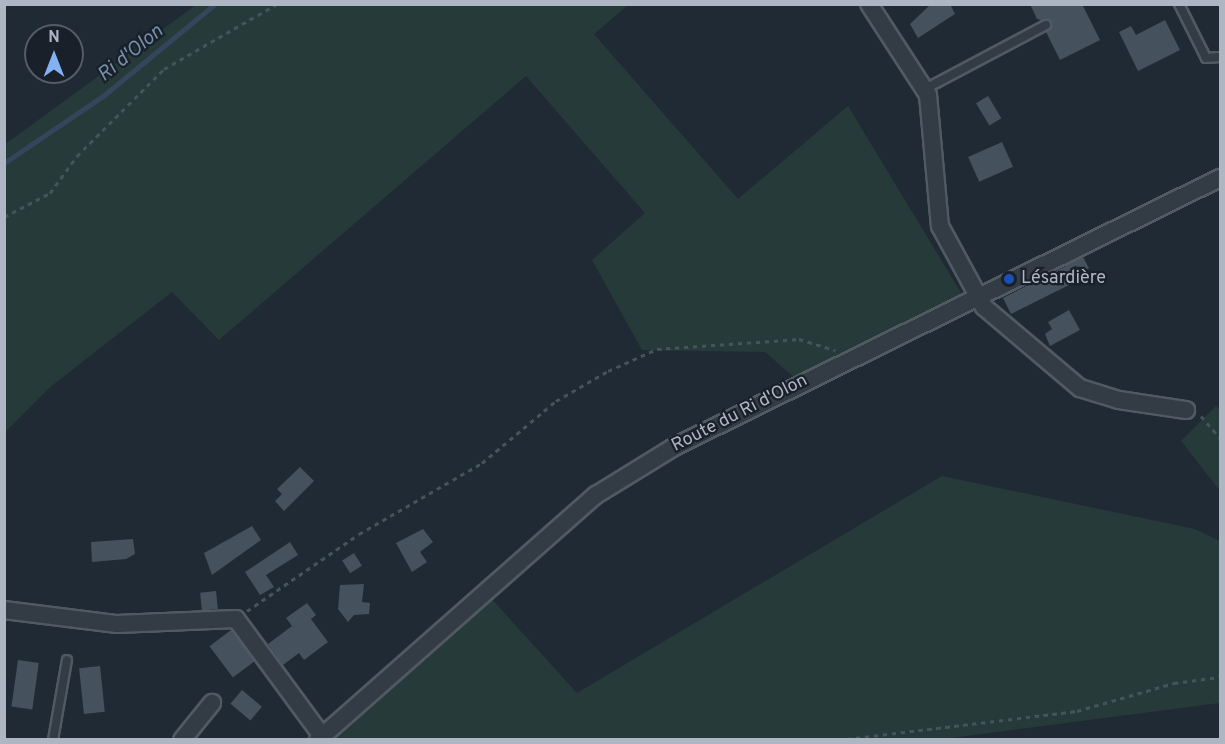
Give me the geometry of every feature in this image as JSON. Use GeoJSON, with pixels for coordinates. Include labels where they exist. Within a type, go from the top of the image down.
{"type":"FeatureCollection","features":[{"type":"Feature","properties":{"kind":"street"},"geometry":{"type":"LineString","coordinates":[[868,4],[925,89],[940,226],[984,307],[1080,388],[1119,400],[1186,410]]}},
{"type":"Feature","properties":{"kind":"street","name":"Route du Ri d'Olon"},"geometry":{"type":"LineString","coordinates":[[320,738],[596,495],[674,447],[978,295],[1221,178]]}},
{"type":"Feature","properties":{"kind":"street"},"geometry":{"type":"LineString","coordinates":[[4,610],[117,624],[236,619],[320,738]]}},
{"type":"Feature","properties":{"kind":"street"},"geometry":{"type":"LineString","coordinates":[[182,740],[212,703]]}},
{"type":"Feature","properties":{"kind":"lane"},"geometry":{"type":"LineString","coordinates":[[1179,4],[1206,58],[1221,57]]}},
{"type":"Feature","properties":{"kind":"lane"},"geometry":{"type":"LineString","coordinates":[[925,89],[1046,26]]}},
{"type":"Feature","properties":{"kind":"lane"},"geometry":{"type":"LineString","coordinates":[[53,740],[67,660]]}},
{"type":"Feature","properties":{"kind":"path"},"geometry":{"type":"LineString","coordinates":[[4,217],[50,193],[112,117],[164,69],[277,4]]}},
{"type":"Feature","properties":{"kind":"path"},"geometry":{"type":"LineString","coordinates":[[236,619],[359,534],[482,463],[556,401],[657,349],[799,339],[854,356]]}},
{"type":"Feature","properties":{"kind":"path"},"geometry":{"type":"LineString","coordinates":[[1186,410],[1208,419],[1221,438]]}},
{"type":"Feature","properties":{"kind":"path"},"geometry":{"type":"LineString","coordinates":[[837,740],[1077,711],[1174,683],[1221,677]]}},
{"type":"Feature","properties":{"kind":"green space"},"geometry":{"type":"Polygon","coordinates":[[[196,5],[628,5],[594,34],[738,199],[848,106],[963,296],[796,379],[765,352],[642,350],[592,260],[645,213],[526,76],[219,340],[172,292],[49,388],[5,432],[4,145],[196,5]]]}},
{"type":"Feature","properties":{"kind":"green space"},"geometry":{"type":"Polygon","coordinates":[[[1216,406],[1220,410],[1220,491],[1181,441],[1216,406]]]}},
{"type":"Feature","properties":{"kind":"green space"},"geometry":{"type":"Polygon","coordinates":[[[942,476],[1195,529],[1220,541],[1220,703],[936,740],[337,738],[489,596],[577,693],[942,476]]]}},
{"type":"Feature","properties":{"kind":"building"},"geometry":{"type":"Polygon","coordinates":[[[931,4],[950,4],[955,14],[918,38],[910,24],[931,4]]]}},
{"type":"Feature","properties":{"kind":"building"},"geometry":{"type":"Polygon","coordinates":[[[1030,4],[1082,4],[1100,40],[1060,60],[1046,32],[1051,22],[1037,19],[1030,4]]]}},
{"type":"Feature","properties":{"kind":"building"},"geometry":{"type":"Polygon","coordinates":[[[1165,20],[1180,50],[1138,71],[1119,32],[1131,26],[1136,35],[1165,20]]]}},
{"type":"Feature","properties":{"kind":"building"},"geometry":{"type":"Polygon","coordinates":[[[988,96],[1001,118],[989,125],[976,103],[988,96]]]}},
{"type":"Feature","properties":{"kind":"building"},"geometry":{"type":"Polygon","coordinates":[[[1002,142],[1013,167],[979,182],[968,157],[1002,142]]]}},
{"type":"Feature","properties":{"kind":"building"},"geometry":{"type":"Polygon","coordinates":[[[1083,257],[1089,268],[1070,278],[1073,283],[1011,314],[1003,298],[1083,257]]]}},
{"type":"Feature","properties":{"kind":"building"},"geometry":{"type":"Polygon","coordinates":[[[1069,310],[1080,330],[1050,346],[1045,334],[1052,329],[1048,322],[1069,310]]]}},
{"type":"Feature","properties":{"kind":"building"},"geometry":{"type":"Polygon","coordinates":[[[300,467],[314,481],[284,511],[275,501],[282,494],[277,489],[300,467]]]}},
{"type":"Feature","properties":{"kind":"building"},"geometry":{"type":"Polygon","coordinates":[[[252,526],[261,540],[212,575],[204,553],[252,526]]]}},
{"type":"Feature","properties":{"kind":"building"},"geometry":{"type":"Polygon","coordinates":[[[423,529],[433,542],[420,552],[427,562],[412,572],[396,543],[423,529]]]}},
{"type":"Feature","properties":{"kind":"building"},"geometry":{"type":"Polygon","coordinates":[[[133,539],[135,554],[126,559],[92,562],[91,542],[133,539]]]}},
{"type":"Feature","properties":{"kind":"building"},"geometry":{"type":"Polygon","coordinates":[[[290,542],[298,555],[266,575],[274,587],[260,595],[245,572],[290,542]]]}},
{"type":"Feature","properties":{"kind":"building"},"geometry":{"type":"Polygon","coordinates":[[[354,553],[362,566],[350,573],[342,560],[354,553]]]}},
{"type":"Feature","properties":{"kind":"building"},"geometry":{"type":"Polygon","coordinates":[[[364,584],[362,602],[370,603],[369,614],[354,615],[348,622],[338,609],[340,585],[364,584]]]}},
{"type":"Feature","properties":{"kind":"building"},"geometry":{"type":"Polygon","coordinates":[[[216,591],[218,609],[202,611],[200,593],[216,591]]]}},
{"type":"Feature","properties":{"kind":"building"},"geometry":{"type":"Polygon","coordinates":[[[307,603],[316,615],[311,619],[328,642],[304,660],[299,653],[283,665],[268,644],[292,626],[286,618],[307,603]]]}},
{"type":"Feature","properties":{"kind":"building"},"geometry":{"type":"Polygon","coordinates":[[[231,630],[254,661],[233,677],[209,646],[231,630]]]}},
{"type":"Feature","properties":{"kind":"building"},"geometry":{"type":"Polygon","coordinates":[[[18,660],[39,663],[32,709],[11,707],[18,660]]]}},
{"type":"Feature","properties":{"kind":"building"},"geometry":{"type":"Polygon","coordinates":[[[100,666],[105,712],[84,714],[79,668],[100,666]]]}},
{"type":"Feature","properties":{"kind":"building"},"geometry":{"type":"Polygon","coordinates":[[[242,690],[262,707],[250,721],[230,704],[242,690]]]}},
{"type":"Feature","properties":{"kind":"waterway","name":"Ri d'Olon"},"geometry":{"type":"LineString","coordinates":[[4,163],[103,96],[215,4]]}},
{"type":"Feature","properties":{"kind":"place","name":"Lésardière"},"geometry":{"type":"Point","coordinates":[1009,279]}}]}
